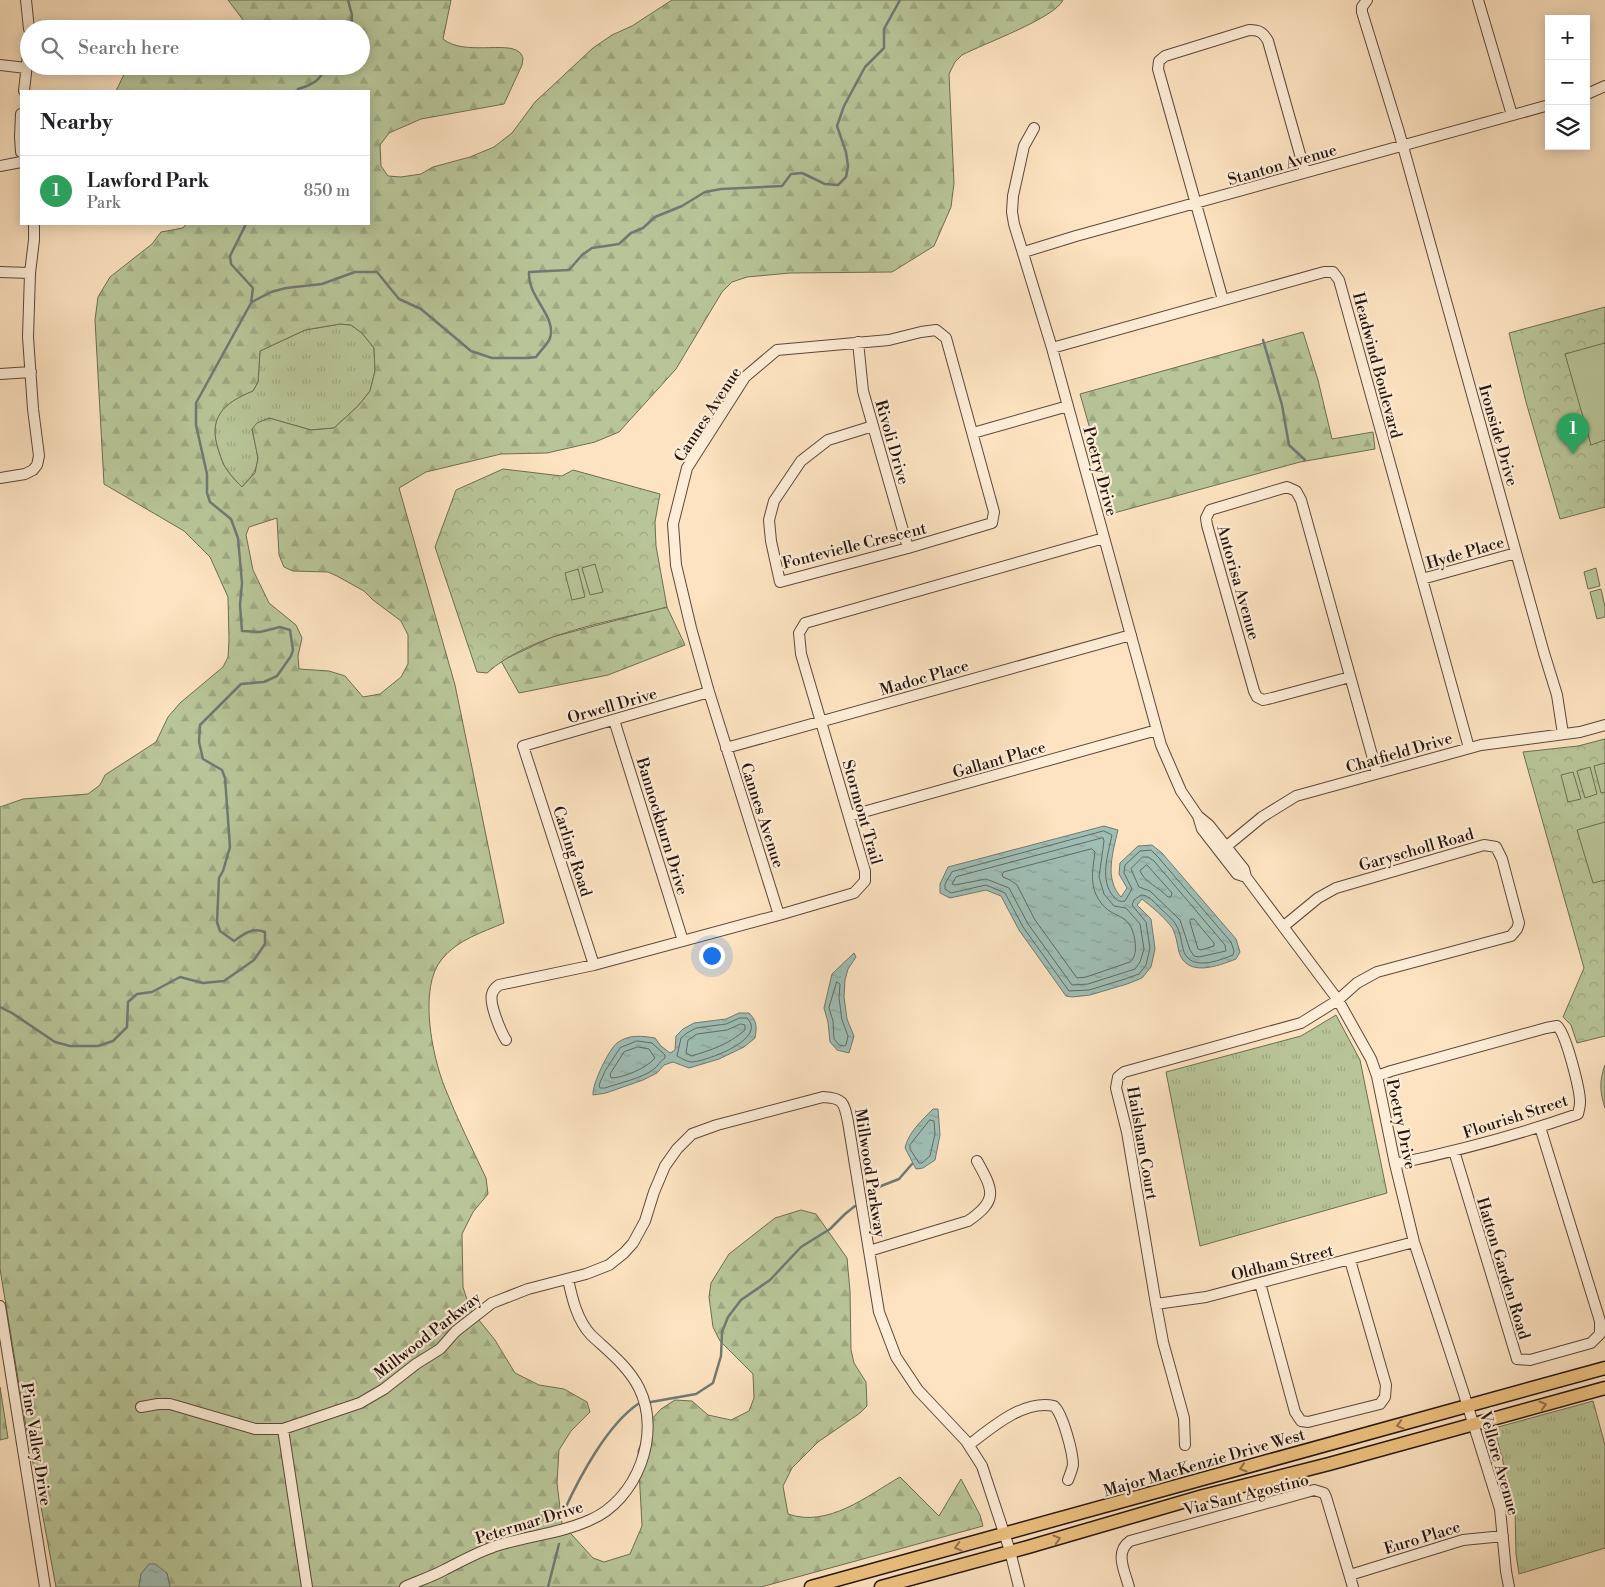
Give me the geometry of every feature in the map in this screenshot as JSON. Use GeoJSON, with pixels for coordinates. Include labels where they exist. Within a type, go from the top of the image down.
{"type":"FeatureCollection","features":[{"type":"Feature","properties":{"kind":"main road","name":"Major MacKenzie Drive West"},"geometry":{"type":"LineString","coordinates":[[811,1587],[1605,1368]]}},
{"type":"Feature","properties":{"kind":"main road","name":"Major MacKenzie Drive West"},"geometry":{"type":"LineString","coordinates":[[881,1587],[1203,1496],[1329,1464],[1605,1388]]}},
{"type":"Feature","properties":{"kind":"street"},"geometry":{"type":"LineString","coordinates":[[26,0],[29,20]]}},
{"type":"Feature","properties":{"kind":"street","name":"Ironside Drive"},"geometry":{"type":"LineString","coordinates":[[1367,0],[1362,7],[1362,12],[1403,145],[1557,695],[1563,734]]}},
{"type":"Feature","properties":{"kind":"street"},"geometry":{"type":"LineString","coordinates":[[1478,0],[1512,115]]}},
{"type":"Feature","properties":{"kind":"street"},"geometry":{"type":"LineString","coordinates":[[1224,300],[1158,69],[1159,61],[1165,56],[1249,30],[1263,32],[1268,41],[1305,172]]}},
{"type":"Feature","properties":{"kind":"street"},"geometry":{"type":"LineString","coordinates":[[0,64],[20,67]]}},
{"type":"Feature","properties":{"kind":"street"},"geometry":{"type":"LineString","coordinates":[[24,90],[25,75]]}},
{"type":"Feature","properties":{"kind":"street"},"geometry":{"type":"LineString","coordinates":[[1590,93],[1605,86]]}},
{"type":"Feature","properties":{"kind":"street"},"geometry":{"type":"LineString","coordinates":[[1590,94],[1605,93]]}},
{"type":"Feature","properties":{"kind":"street","name":"Stanton Avenue"},"geometry":{"type":"LineString","coordinates":[[1024,252],[1545,106]]}},
{"type":"Feature","properties":{"kind":"street","name":"Poetry Drive"},"geometry":{"type":"LineString","coordinates":[[1034,128],[1024,146],[1013,196],[1012,212],[1014,224],[1052,348],[1165,756],[1181,791],[1198,816],[1202,829],[1223,849],[1237,874],[1246,877],[1284,926],[1338,1000],[1371,1059],[1377,1076],[1395,1164],[1414,1242],[1468,1406]]}},
{"type":"Feature","properties":{"kind":"street"},"geometry":{"type":"LineString","coordinates":[[0,166],[20,162]]}},
{"type":"Feature","properties":{"kind":"street"},"geometry":{"type":"LineString","coordinates":[[0,478],[25,474],[33,470],[37,465],[39,456],[34,419],[28,332],[34,225]]}},
{"type":"Feature","properties":{"kind":"street"},"geometry":{"type":"LineString","coordinates":[[0,272],[30,273]]}},
{"type":"Feature","properties":{"kind":"street","name":"Headwind Boulevard"},"geometry":{"type":"LineString","coordinates":[[1052,348],[1324,272],[1333,272],[1339,280],[1469,748]]}},
{"type":"Feature","properties":{"kind":"street","name":"Cannes Avenue"},"geometry":{"type":"LineString","coordinates":[[779,915],[709,692],[676,565],[673,524],[687,468],[745,377],[777,350],[889,340],[936,330],[946,338],[994,512],[992,523]]}},
{"type":"Feature","properties":{"kind":"street","name":"Rivoli Drive"},"geometry":{"type":"LineString","coordinates":[[858,342],[863,391],[908,548]]}},
{"type":"Feature","properties":{"kind":"street"},"geometry":{"type":"LineString","coordinates":[[0,374],[31,372]]}},
{"type":"Feature","properties":{"kind":"street"},"geometry":{"type":"LineString","coordinates":[[973,433],[1068,406]]}},
{"type":"Feature","properties":{"kind":"street","name":"Fontevielle Crescent"},"geometry":{"type":"LineString","coordinates":[[873,426],[828,440],[801,461],[774,501],[769,520],[770,541],[780,582],[908,548],[992,523]]}},
{"type":"Feature","properties":{"kind":"street","name":"Antorisa Avenue"},"geometry":{"type":"LineString","coordinates":[[1350,677],[1263,700],[1257,697],[1207,525],[1206,518],[1210,510],[1287,487],[1296,492],[1301,500],[1377,773]]}},
{"type":"Feature","properties":{"kind":"street","name":"Stormont Trail"},"geometry":{"type":"LineString","coordinates":[[506,1040],[501,1033],[492,1002],[492,995],[496,987],[594,965],[779,915],[854,893],[866,881],[866,871],[801,654],[799,633],[805,623],[1104,538]]}},
{"type":"Feature","properties":{"kind":"street","name":"Hyde Place"},"geometry":{"type":"LineString","coordinates":[[1422,580],[1516,553]]}},
{"type":"Feature","properties":{"kind":"street","name":"Madoc Place"},"geometry":{"type":"LineString","coordinates":[[726,748],[1131,635]]}},
{"type":"Feature","properties":{"kind":"street","name":"Orwell Drive"},"geometry":{"type":"LineString","coordinates":[[523,746],[709,692]]}},
{"type":"Feature","properties":{"kind":"street","name":"Bannockburn Drive"},"geometry":{"type":"LineString","coordinates":[[614,720],[684,941]]}},
{"type":"Feature","properties":{"kind":"street","name":"Chatfield Drive"},"geometry":{"type":"LineString","coordinates":[[1223,849],[1262,817],[1296,796],[1469,748],[1580,732],[1605,725]]}},
{"type":"Feature","properties":{"kind":"street","name":"Gallant Place"},"geometry":{"type":"LineString","coordinates":[[849,816],[1157,730]]}},
{"type":"Feature","properties":{"kind":"street","name":"Carling Road"},"geometry":{"type":"LineString","coordinates":[[523,746],[594,965]]}},
{"type":"Feature","properties":{"kind":"street","name":"Garyscholl Road"},"geometry":{"type":"LineString","coordinates":[[1284,926],[1318,898],[1349,883],[1484,845],[1496,847],[1502,858],[1519,923],[1517,930],[1511,936],[1377,972],[1357,983],[1338,1000]]}},
{"type":"Feature","properties":{"kind":"street","name":"Hailsham Court"},"geometry":{"type":"LineString","coordinates":[[1185,1445],[1184,1418],[1163,1342],[1127,1132],[1116,1088],[1118,1077],[1124,1072],[1301,1022],[1338,1000]]}},
{"type":"Feature","properties":{"kind":"street","name":"Flourish Street"},"geometry":{"type":"LineString","coordinates":[[1377,1076],[1557,1026],[1565,1037],[1579,1094],[1578,1114],[1540,1127],[1454,1151],[1395,1164]]}},
{"type":"Feature","properties":{"kind":"street","name":"Millwood Parkway"},"geometry":{"type":"LineString","coordinates":[[140,1407],[170,1404],[255,1429],[283,1430],[360,1403],[384,1389],[416,1364],[440,1349],[456,1332],[492,1303],[528,1289],[568,1280],[609,1265],[624,1253],[633,1243],[645,1221],[665,1166],[677,1149],[692,1134],[717,1125],[823,1097],[838,1099],[844,1103],[848,1122],[879,1312],[896,1357],[918,1390],[976,1455],[987,1479],[1020,1587]]}},
{"type":"Feature","properties":{"kind":"street","name":"Hatton Garden Road"},"geometry":{"type":"LineString","coordinates":[[1454,1151],[1517,1359],[1530,1360],[1591,1343],[1600,1334],[1600,1321],[1540,1127]]}},
{"type":"Feature","properties":{"kind":"street"},"geometry":{"type":"LineString","coordinates":[[868,1250],[968,1220],[982,1211],[989,1202],[989,1183],[977,1161]]}},
{"type":"Feature","properties":{"kind":"street","name":"Oldham Street"},"geometry":{"type":"LineString","coordinates":[[1156,1304],[1206,1297],[1414,1242]]}},
{"type":"Feature","properties":{"kind":"street"},"geometry":{"type":"LineString","coordinates":[[1260,1283],[1295,1412],[1301,1421],[1308,1422],[1380,1404],[1385,1396],[1386,1385],[1350,1260]]}},
{"type":"Feature","properties":{"kind":"street","name":"Petermar Drive"},"geometry":{"type":"LineString","coordinates":[[405,1587],[487,1549],[590,1520],[606,1511],[619,1499],[636,1475],[642,1463],[646,1447],[647,1430],[646,1410],[640,1388],[621,1364],[590,1334],[573,1302],[568,1280]]}},
{"type":"Feature","properties":{"kind":"street","name":"Pine Valley Drive"},"geometry":{"type":"LineString","coordinates":[[0,1306],[45,1587]]}},
{"type":"Feature","properties":{"kind":"street"},"geometry":{"type":"LineString","coordinates":[[969,1445],[1011,1415],[1032,1408],[1054,1406],[1060,1416],[1072,1457],[1072,1471],[1068,1480]]}},
{"type":"Feature","properties":{"kind":"street","name":"Vellore Avenue"},"geometry":{"type":"LineString","coordinates":[[1468,1406],[1500,1509],[1509,1587]]}},
{"type":"Feature","properties":{"kind":"street"},"geometry":{"type":"LineString","coordinates":[[283,1430],[307,1587]]}},
{"type":"Feature","properties":{"kind":"street","name":"Via Sant Agostino"},"geometry":{"type":"LineString","coordinates":[[1129,1587],[1121,1555],[1124,1545],[1130,1541],[1314,1490],[1324,1493],[1326,1497],[1354,1587]]}},
{"type":"Feature","properties":{"kind":"street","name":"Euro Place"},"geometry":{"type":"LineString","coordinates":[[1350,1575],[1463,1540],[1503,1536]]}},
{"type":"Feature","properties":{"kind":"green space"},"geometry":{"type":"Polygon","coordinates":[[[228,0],[451,0],[443,39],[462,47],[513,49],[520,52],[523,58],[522,65],[504,104],[421,119],[389,133],[380,145],[381,166],[388,176],[401,177],[421,174],[433,167],[470,157],[494,147],[512,133],[535,102],[593,48],[672,0],[1063,0],[1047,15],[962,55],[955,62],[949,74],[954,183],[951,207],[934,246],[892,272],[790,273],[747,277],[732,282],[722,292],[676,369],[619,432],[595,442],[547,453],[501,454],[426,472],[399,488],[455,685],[504,923],[471,937],[448,952],[435,971],[431,986],[430,1022],[432,1041],[440,1074],[486,1178],[488,1194],[473,1212],[462,1234],[463,1287],[470,1309],[495,1340],[515,1373],[539,1385],[564,1389],[587,1402],[590,1412],[571,1431],[559,1450],[557,1483],[562,1524],[593,1558],[604,1562],[630,1554],[642,1526],[638,1451],[649,1422],[661,1409],[675,1400],[692,1401],[708,1415],[731,1420],[749,1411],[754,1398],[753,1374],[720,1341],[713,1327],[709,1297],[711,1283],[729,1254],[775,1218],[801,1210],[816,1214],[847,1258],[850,1291],[851,1350],[854,1363],[866,1382],[867,1406],[818,1442],[792,1468],[783,1486],[788,1514],[818,1517],[832,1513],[861,1501],[900,1477],[939,1516],[961,1479],[980,1515],[983,1526],[761,1587],[170,1587],[167,1573],[141,1574],[139,1587],[56,1587],[24,1415],[0,1269],[0,807],[23,799],[88,794],[100,785],[105,775],[156,742],[168,717],[180,703],[223,667],[228,657],[229,640],[228,597],[210,557],[184,531],[104,484],[95,320],[98,297],[110,277],[152,244],[161,232],[183,228],[185,225],[370,225],[370,90],[116,90],[124,75],[370,75],[370,20],[243,20],[228,0]],[[340,324],[305,330],[260,351],[258,382],[253,391],[233,401],[220,413],[215,430],[222,461],[232,477],[242,487],[255,473],[258,458],[252,429],[257,423],[269,418],[311,430],[334,428],[358,406],[370,391],[375,371],[374,348],[362,333],[351,325],[340,324]],[[277,518],[249,527],[246,535],[253,570],[269,603],[296,625],[302,638],[298,656],[299,669],[329,671],[345,676],[363,697],[380,694],[401,677],[408,664],[408,635],[401,621],[364,591],[337,576],[328,572],[293,571],[284,567],[279,555],[277,518]]]}},
{"type":"Feature","properties":{"kind":"green space"},"geometry":{"type":"Polygon","coordinates":[[[1605,307],[1605,507],[1560,519],[1526,402],[1509,333],[1605,307]]]}},
{"type":"Feature","properties":{"kind":"green space"},"geometry":{"type":"Polygon","coordinates":[[[340,324],[351,325],[362,333],[374,348],[375,371],[370,391],[358,406],[334,428],[311,430],[269,418],[252,429],[258,461],[254,472],[242,487],[226,468],[219,452],[215,430],[216,421],[220,413],[233,401],[253,391],[258,382],[260,351],[305,330],[340,324]]]}},
{"type":"Feature","properties":{"kind":"green space"},"geometry":{"type":"Polygon","coordinates":[[[1303,332],[1318,380],[1332,439],[1373,432],[1375,449],[1300,462],[1114,513],[1080,394],[1303,332]]]}},
{"type":"Feature","properties":{"kind":"green space"},"geometry":{"type":"Polygon","coordinates":[[[1605,343],[1605,440],[1591,445],[1565,354],[1605,343]]]}},
{"type":"Feature","properties":{"kind":"green space"},"geometry":{"type":"Polygon","coordinates":[[[503,469],[562,476],[573,470],[660,494],[655,522],[656,546],[667,607],[549,638],[505,659],[487,673],[477,672],[435,547],[456,490],[503,469]]]}},
{"type":"Feature","properties":{"kind":"green space"},"geometry":{"type":"Polygon","coordinates":[[[595,564],[603,592],[590,595],[582,568],[595,564]]]}},
{"type":"Feature","properties":{"kind":"green space"},"geometry":{"type":"Polygon","coordinates":[[[1596,568],[1600,586],[1588,589],[1584,572],[1596,568]]]}},
{"type":"Feature","properties":{"kind":"green space"},"geometry":{"type":"Polygon","coordinates":[[[578,569],[585,597],[572,600],[565,573],[578,569]]]}},
{"type":"Feature","properties":{"kind":"green space"},"geometry":{"type":"Polygon","coordinates":[[[1601,589],[1605,617],[1597,619],[1590,592],[1601,589]]]}},
{"type":"Feature","properties":{"kind":"green space"},"geometry":{"type":"Polygon","coordinates":[[[667,607],[685,645],[608,675],[519,693],[501,661],[552,637],[667,607]]]}},
{"type":"Feature","properties":{"kind":"green space"},"geometry":{"type":"Polygon","coordinates":[[[1605,739],[1605,1036],[1577,1043],[1571,1025],[1563,1017],[1584,968],[1523,752],[1578,746],[1605,739]]]}},
{"type":"Feature","properties":{"kind":"green space"},"geometry":{"type":"Polygon","coordinates":[[[1605,763],[1605,792],[1601,793],[1594,766],[1605,763]]]}},
{"type":"Feature","properties":{"kind":"green space"},"geometry":{"type":"Polygon","coordinates":[[[1590,767],[1597,794],[1585,798],[1577,771],[1590,767]]]}},
{"type":"Feature","properties":{"kind":"green space"},"geometry":{"type":"Polygon","coordinates":[[[1573,772],[1581,799],[1568,802],[1561,775],[1573,772]]]}},
{"type":"Feature","properties":{"kind":"green space"},"geometry":{"type":"Polygon","coordinates":[[[1605,822],[1605,880],[1593,883],[1577,830],[1605,822]]]}},
{"type":"Feature","properties":{"kind":"green space"},"geometry":{"type":"Polygon","coordinates":[[[1336,1015],[1360,1060],[1387,1193],[1200,1246],[1166,1072],[1301,1036],[1336,1015]]]}},
{"type":"Feature","properties":{"kind":"green space"},"geometry":{"type":"Polygon","coordinates":[[[1605,1065],[1605,1108],[1601,1087],[1605,1065]]]}},
{"type":"Feature","properties":{"kind":"green space"},"geometry":{"type":"Polygon","coordinates":[[[0,1387],[8,1438],[0,1440],[0,1387]]]}},
{"type":"Feature","properties":{"kind":"green space"},"geometry":{"type":"Polygon","coordinates":[[[1593,1401],[1605,1445],[1605,1548],[1519,1574],[1516,1554],[1515,1508],[1495,1431],[1498,1427],[1593,1401]]]}},
{"type":"Feature","properties":{"kind":"water"},"geometry":{"type":"Polygon","coordinates":[[[1104,826],[1118,830],[1112,856],[1111,874],[1116,890],[1121,897],[1127,888],[1119,874],[1120,863],[1138,846],[1152,845],[1162,853],[1236,939],[1240,952],[1236,959],[1212,967],[1204,968],[1189,965],[1183,960],[1179,952],[1171,926],[1142,899],[1137,905],[1151,919],[1155,949],[1151,967],[1142,978],[1127,984],[1090,995],[1066,996],[1019,930],[1001,896],[986,890],[950,898],[940,893],[940,884],[948,867],[1104,826]]]}},
{"type":"Feature","properties":{"kind":"water"},"geometry":{"type":"Polygon","coordinates":[[[854,953],[856,957],[848,969],[844,997],[847,1019],[854,1036],[849,1053],[837,1050],[830,1042],[828,1022],[824,1008],[832,974],[854,953]]]}},
{"type":"Feature","properties":{"kind":"water"},"geometry":{"type":"Polygon","coordinates":[[[739,1013],[749,1013],[756,1024],[755,1038],[744,1047],[719,1059],[689,1068],[673,1062],[664,1065],[657,1073],[643,1080],[606,1093],[593,1095],[595,1083],[606,1059],[617,1043],[622,1040],[636,1036],[655,1038],[670,1053],[675,1050],[676,1036],[683,1029],[694,1023],[726,1019],[739,1013]]]}},
{"type":"Feature","properties":{"kind":"water"},"geometry":{"type":"Polygon","coordinates":[[[933,1109],[938,1109],[940,1135],[935,1160],[923,1168],[916,1169],[905,1148],[912,1132],[933,1109]]]}},
{"type":"Feature","properties":{"kind":"water"},"geometry":{"type":"Polygon","coordinates":[[[149,1564],[155,1564],[167,1573],[170,1587],[139,1587],[141,1574],[149,1564]]]}},
{"type":"Feature","properties":{"kind":"waterway"},"geometry":{"type":"LineString","coordinates":[[348,0],[352,20]]}},
{"type":"Feature","properties":{"kind":"waterway"},"geometry":{"type":"LineString","coordinates":[[252,302],[271,292],[286,288],[322,284],[355,272],[377,272],[399,299],[421,309],[471,351],[492,358],[536,357],[549,340],[551,330],[546,314],[532,290],[529,272],[569,270],[582,255],[592,248],[619,244],[631,233],[643,228],[655,217],[682,206],[705,192],[721,189],[782,186],[791,174],[802,173],[825,184],[838,185],[846,177],[848,166],[846,152],[837,126],[844,106],[865,67],[884,48],[884,29],[900,0]]}},
{"type":"Feature","properties":{"kind":"waterway"},"geometry":{"type":"LineString","coordinates":[[298,90],[312,84],[321,75]]}},
{"type":"Feature","properties":{"kind":"waterway"},"geometry":{"type":"LineString","coordinates":[[0,1007],[55,1042],[70,1046],[98,1046],[113,1041],[127,1027],[128,1002],[137,994],[152,992],[180,977],[203,983],[224,981],[254,960],[265,944],[265,932],[252,931],[234,941],[220,931],[217,922],[219,878],[230,847],[225,778],[222,770],[203,759],[199,742],[200,725],[241,684],[264,682],[277,676],[293,650],[290,630],[280,627],[260,632],[242,631],[240,605],[242,583],[238,538],[231,519],[210,502],[207,493],[207,474],[196,425],[196,403],[251,303],[253,288],[231,264],[230,256],[246,225]]}},
{"type":"Feature","properties":{"kind":"waterway"},"geometry":{"type":"LineString","coordinates":[[1263,340],[1282,405],[1289,445],[1305,460]]}},
{"type":"Feature","properties":{"kind":"waterway"},"geometry":{"type":"LineString","coordinates":[[866,1197],[881,1186],[899,1179],[912,1164]]}},
{"type":"Feature","properties":{"kind":"waterway"},"geometry":{"type":"LineString","coordinates":[[651,1402],[696,1394],[713,1383],[721,1356],[722,1332],[728,1317],[741,1300],[770,1280],[801,1247],[830,1229],[855,1206]]}},
{"type":"Feature","properties":{"kind":"waterway"},"geometry":{"type":"LineString","coordinates":[[564,1511],[586,1468],[605,1438],[615,1425],[638,1404]]}},
{"type":"Feature","properties":{"kind":"waterway"},"geometry":{"type":"LineString","coordinates":[[548,1587],[559,1544]]}},
{"type":"Feature","properties":{"kind":"place","name":"Lawford Park"},"geometry":{"type":"Point","coordinates":[1573,454]}}]}
